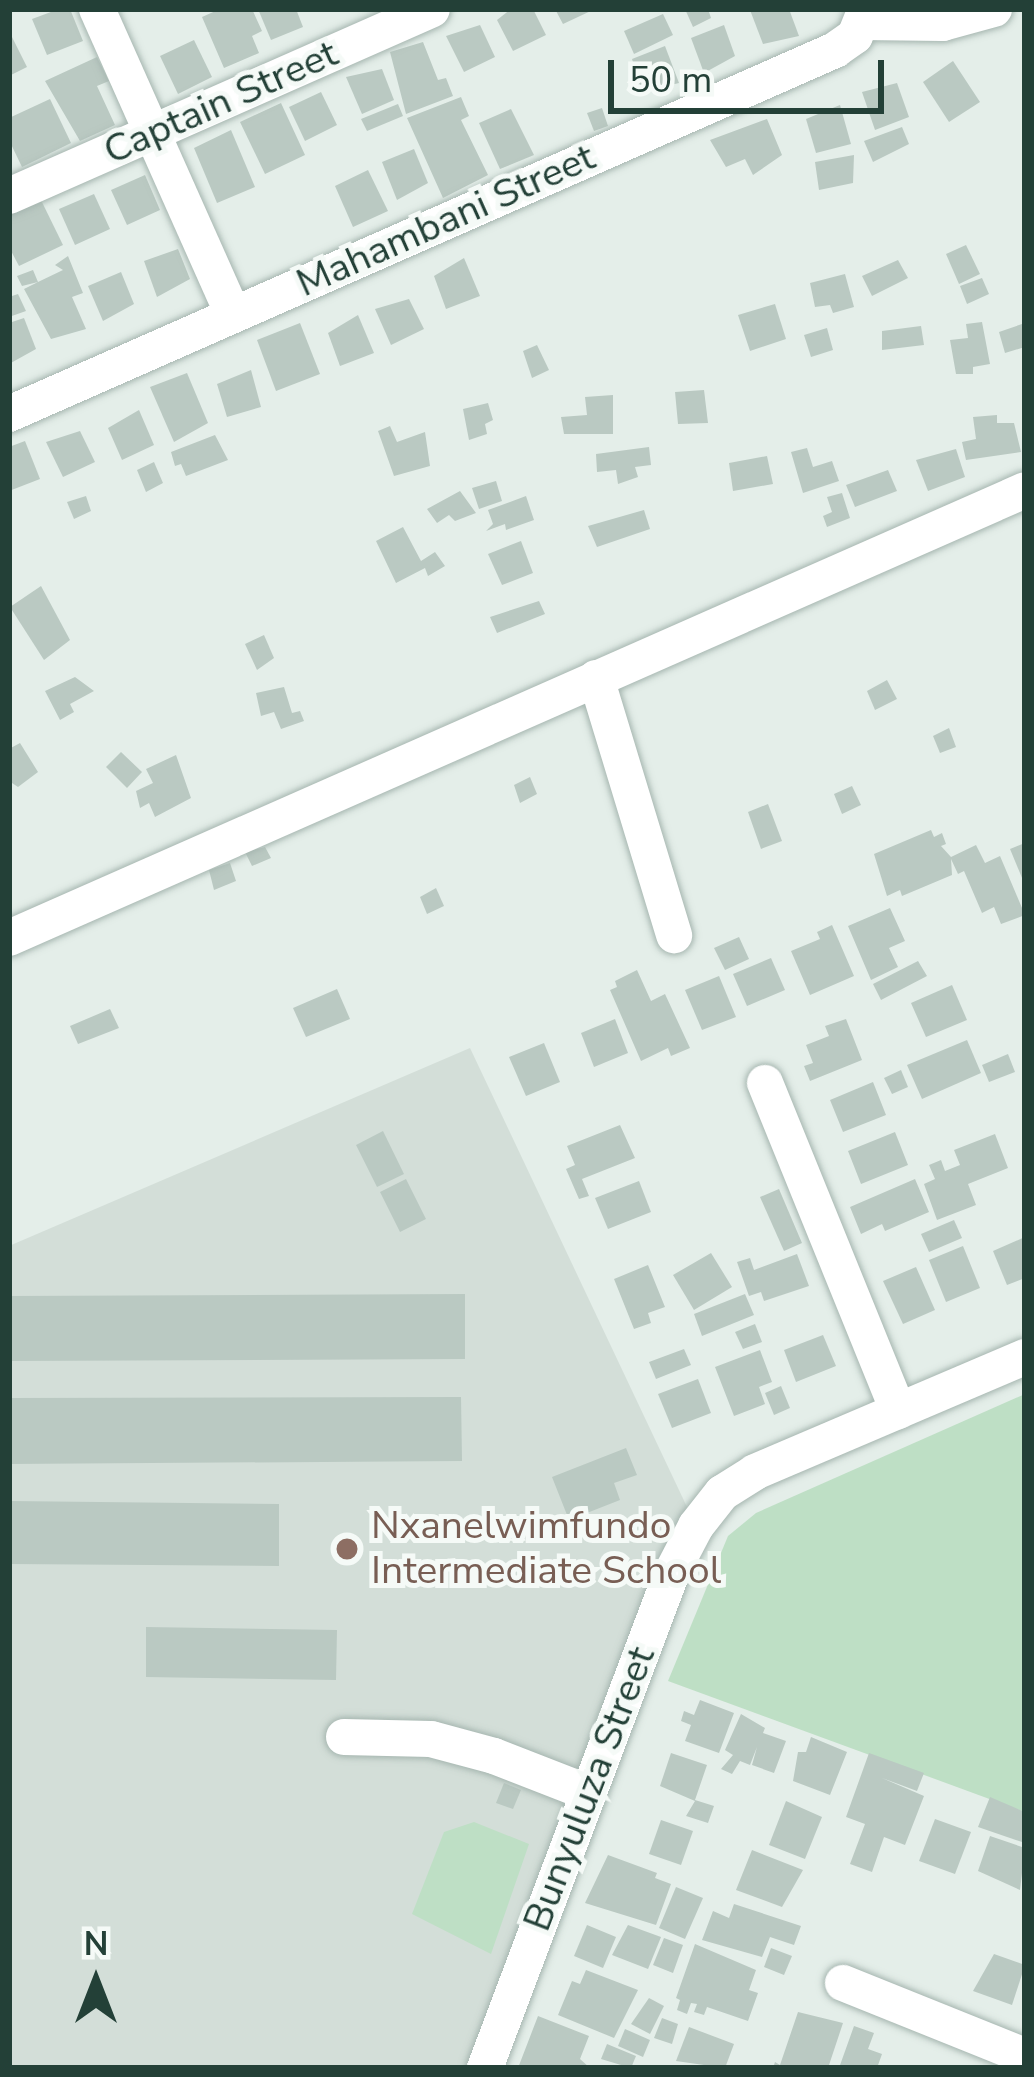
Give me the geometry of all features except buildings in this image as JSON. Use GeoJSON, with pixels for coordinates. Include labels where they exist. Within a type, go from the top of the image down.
{"type":"FeatureCollection","features":[{"type":"Feature","properties":{"kind":"street"},"geometry":{"type":"LineString","coordinates":[[98,9],[233,314]]}},
{"type":"Feature","properties":{"kind":"street","name":"Captain Street"},"geometry":{"type":"LineString","coordinates":[[9,196],[432,9]]}},
{"type":"Feature","properties":{"kind":"street"},"geometry":{"type":"LineString","coordinates":[[864,16],[943,23],[994,9]]}},
{"type":"Feature","properties":{"kind":"street","name":"Mahambani Street"},"geometry":{"type":"LineString","coordinates":[[9,413],[835,50],[864,16]]}},
{"type":"Feature","properties":{"kind":"street"},"geometry":{"type":"LineString","coordinates":[[9,938],[1025,490]]}},
{"type":"Feature","properties":{"kind":"street"},"geometry":{"type":"LineString","coordinates":[[596,678],[674,935]]}},
{"type":"Feature","properties":{"kind":"street"},"geometry":{"type":"LineString","coordinates":[[765,1083],[898,1411]]}},
{"type":"Feature","properties":{"kind":"street","name":"Bunyuluza Street"},"geometry":{"type":"LineString","coordinates":[[485,2068],[672,1572],[696,1526],[722,1493],[755,1472],[1025,1357]]}},
{"type":"Feature","properties":{"kind":"street"},"geometry":{"type":"LineString","coordinates":[[344,1737],[430,1739],[589,1793]]}},
{"type":"Feature","properties":{"kind":"street"},"geometry":{"type":"LineString","coordinates":[[843,1983],[1025,2056]]}},
{"type":"Feature","properties":{"kind":"shaded area","name":"Nxanelwimfundo Intermediate School"},"geometry":{"type":"Polygon","coordinates":[[[470,1048],[696,1526],[485,2068],[9,2068],[9,1246],[470,1048]]]}},
{"type":"Feature","properties":{"kind":"green space"},"geometry":{"type":"Polygon","coordinates":[[[1025,1394],[1025,1812],[668,1681],[728,1536],[756,1513],[1025,1394]]]}},
{"type":"Feature","properties":{"kind":"green space"},"geometry":{"type":"Polygon","coordinates":[[[474,1822],[529,1844],[491,1954],[412,1914],[444,1832],[474,1822]]]}},
{"type":"Feature","properties":{"kind":"place","name":"Nxanelwimfundo Intermediate School"},"geometry":{"type":"Point","coordinates":[347,1549]}}]}
